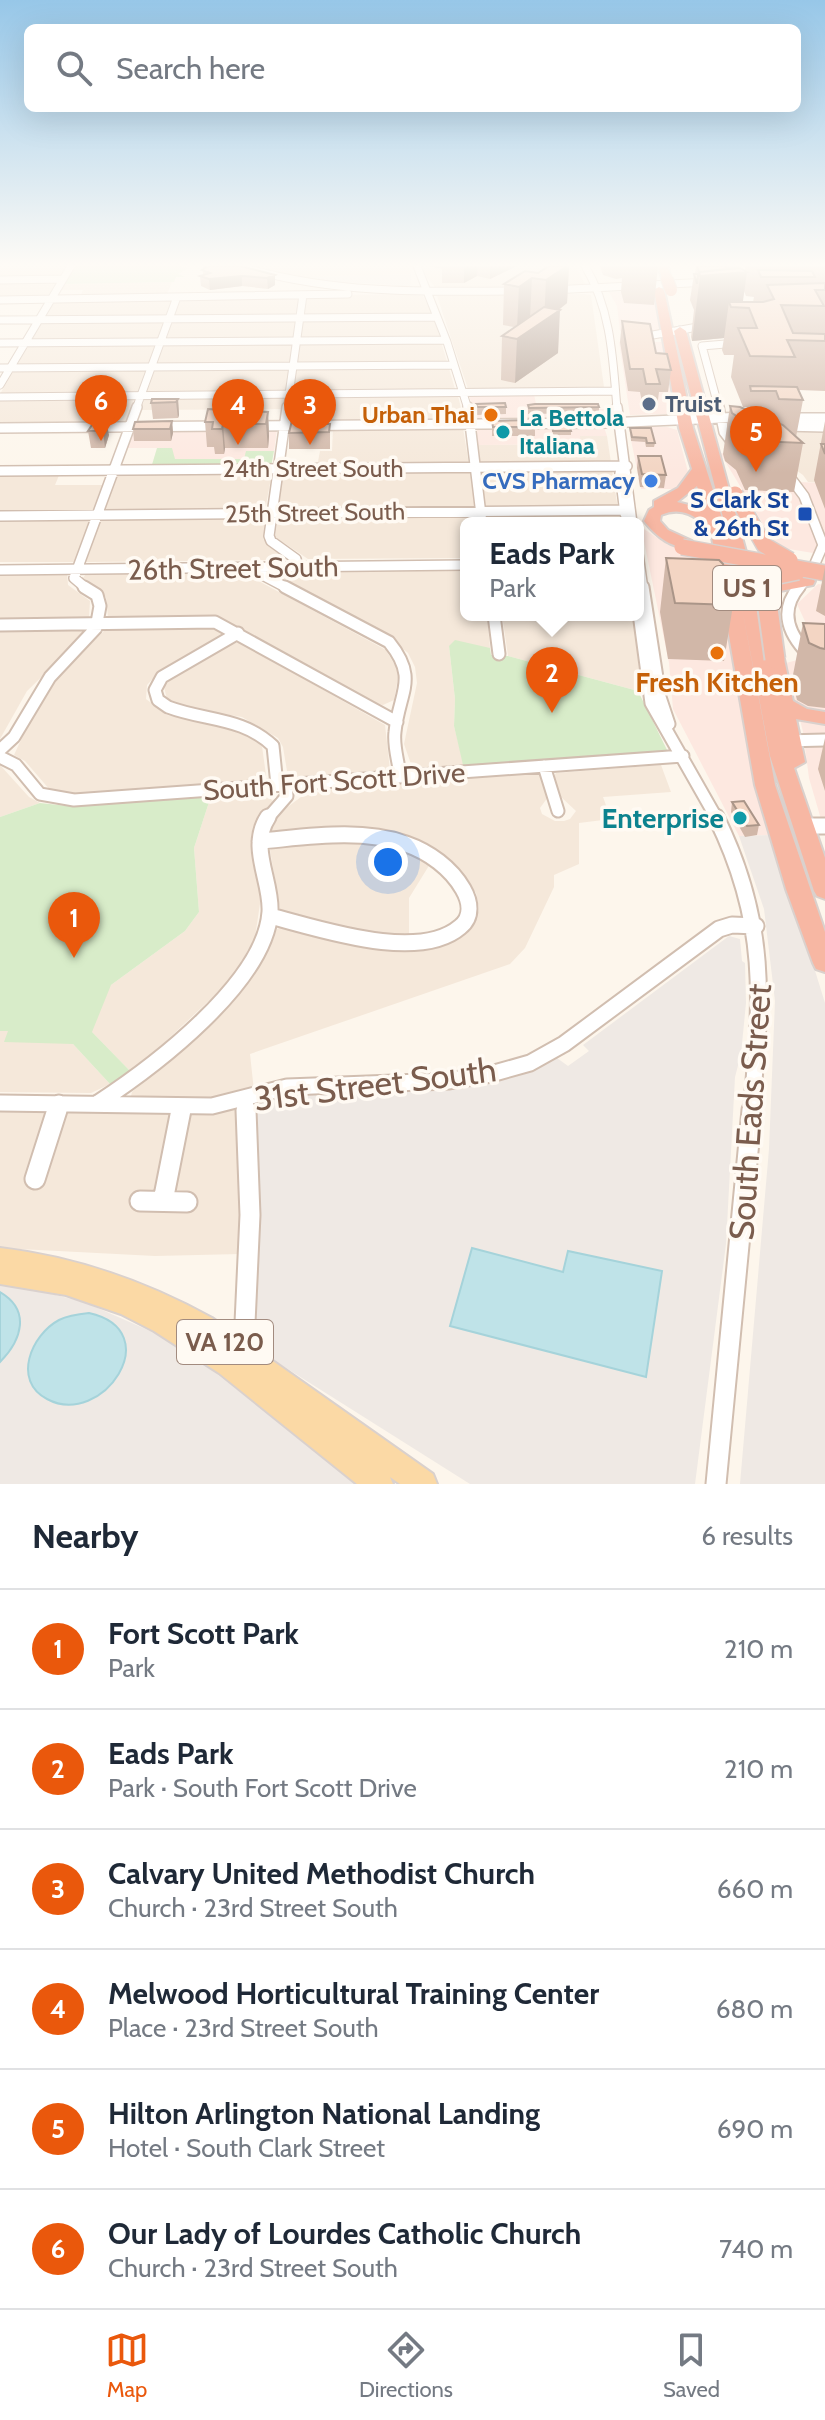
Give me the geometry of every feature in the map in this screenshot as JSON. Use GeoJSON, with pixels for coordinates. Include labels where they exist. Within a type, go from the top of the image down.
{"type":"FeatureCollection","features":[{"type":"Feature","properties":{"kind":"highway"},"geometry":{"type":"LineString","coordinates":[[623,338],[657,335]]}},
{"type":"Feature","properties":{"kind":"highway","name":"US 1"},"geometry":{"type":"LineString","coordinates":[[673,335],[696,421],[699,469],[721,536],[774,741],[825,891]]}},
{"type":"Feature","properties":{"kind":"highway"},"geometry":{"type":"LineString","coordinates":[[696,421],[708,469],[720,484]]}},
{"type":"Feature","properties":{"kind":"highway","name":"US 1"},"geometry":{"type":"LineString","coordinates":[[696,421],[710,449],[744,571],[774,741],[784,852],[825,963]]}},
{"type":"Feature","properties":{"kind":"highway"},"geometry":{"type":"LineString","coordinates":[[710,449],[766,548],[788,560],[820,570]]}},
{"type":"Feature","properties":{"kind":"highway"},"geometry":{"type":"LineString","coordinates":[[643,517],[650,508],[687,490],[699,469]]}},
{"type":"Feature","properties":{"kind":"highway"},"geometry":{"type":"LineString","coordinates":[[684,545],[658,530],[652,521],[654,513],[676,507],[696,510],[704,514],[721,536]]}},
{"type":"Feature","properties":{"kind":"highway"},"geometry":{"type":"LineString","coordinates":[[644,519],[652,533],[684,545],[820,570]]}},
{"type":"Feature","properties":{"kind":"highway"},"geometry":{"type":"LineString","coordinates":[[744,571],[767,585],[790,586],[820,570]]}},
{"type":"Feature","properties":{"kind":"highway"},"geometry":{"type":"LineString","coordinates":[[774,741],[783,703],[765,585],[784,574],[820,570]]}},
{"type":"Feature","properties":{"kind":"highway"},"geometry":{"type":"LineString","coordinates":[[783,703],[801,714],[825,718]]}},
{"type":"Feature","properties":{"kind":"main road","name":"VA 120"},"geometry":{"type":"LineString","coordinates":[[0,1259],[42,1263],[129,1287],[170,1306],[379,1484]]}},
{"type":"Feature","properties":{"kind":"main road","name":"VA 120"},"geometry":{"type":"LineString","coordinates":[[0,1273],[51,1281],[127,1305],[227,1354],[423,1484]]}},
{"type":"Feature","properties":{"kind":"street"},"geometry":{"type":"LineString","coordinates":[[0,385],[5,368],[29,335]]}},
{"type":"Feature","properties":{"kind":"street"},"geometry":{"type":"LineString","coordinates":[[0,750],[14,737],[50,677],[93,633],[97,623],[100,606],[97,595],[74,578],[163,335]]}},
{"type":"Feature","properties":{"kind":"street"},"geometry":{"type":"LineString","coordinates":[[297,335],[272,513],[271,541],[297,565]]}},
{"type":"Feature","properties":{"kind":"street"},"geometry":{"type":"LineString","coordinates":[[444,335],[470,424],[482,517]]}},
{"type":"Feature","properties":{"kind":"street"},"geometry":{"type":"LineString","coordinates":[[623,338],[609,338],[620,443],[617,448],[623,466],[628,517]]}},
{"type":"Feature","properties":{"kind":"street"},"geometry":{"type":"LineString","coordinates":[[0,343],[446,340]]}},
{"type":"Feature","properties":{"kind":"street"},"geometry":{"type":"LineString","coordinates":[[743,451],[728,439],[702,346],[749,343]]}},
{"type":"Feature","properties":{"kind":"street"},"geometry":{"type":"LineString","coordinates":[[5,368],[454,365]]}},
{"type":"Feature","properties":{"kind":"street"},"geometry":{"type":"LineString","coordinates":[[0,397],[614,391]]}},
{"type":"Feature","properties":{"kind":"street"},"geometry":{"type":"LineString","coordinates":[[779,418],[823,421]]}},
{"type":"Feature","properties":{"kind":"street"},"geometry":{"type":"LineString","coordinates":[[242,426],[750,421]]}},
{"type":"Feature","properties":{"kind":"street"},"geometry":{"type":"LineString","coordinates":[[766,426],[823,421]]}},
{"type":"Feature","properties":{"kind":"street"},"geometry":{"type":"LineString","coordinates":[[0,428],[229,426]]}},
{"type":"Feature","properties":{"kind":"street"},"geometry":{"type":"LineString","coordinates":[[776,465],[794,479],[807,503],[823,544],[820,570],[825,582]]}},
{"type":"Feature","properties":{"kind":"street","name":"24th Street South"},"geometry":{"type":"LineString","coordinates":[[0,471],[623,466]]}},
{"type":"Feature","properties":{"kind":"street","name":"25th Street South"},"geometry":{"type":"LineString","coordinates":[[0,516],[627,510]]}},
{"type":"Feature","properties":{"kind":"street","name":"26th Street South"},"geometry":{"type":"LineString","coordinates":[[0,568],[460,563]]}},
{"type":"Feature","properties":{"kind":"street"},"geometry":{"type":"LineString","coordinates":[[249,565],[389,642],[402,656],[408,670],[408,682],[395,735],[400,777]]}},
{"type":"Feature","properties":{"kind":"street"},"geometry":{"type":"LineString","coordinates":[[820,570],[789,599],[786,612],[800,649],[825,670]]}},
{"type":"Feature","properties":{"kind":"street"},"geometry":{"type":"LineString","coordinates":[[495,621],[499,654]]}},
{"type":"Feature","properties":{"kind":"street","name":"South Eads Street"},"geometry":{"type":"LineString","coordinates":[[643,621],[650,659],[651,702],[731,844],[747,889],[761,967],[760,1022],[716,1484]]}},
{"type":"Feature","properties":{"kind":"street"},"geometry":{"type":"LineString","coordinates":[[0,625],[215,622],[397,722]]}},
{"type":"Feature","properties":{"kind":"street"},"geometry":{"type":"LineString","coordinates":[[97,1104],[138,1076],[222,1001],[246,972],[270,916],[260,841],[263,825],[287,796],[273,746],[240,723],[176,712],[165,707],[156,695],[156,684],[162,677],[238,633]]}},
{"type":"Feature","properties":{"kind":"street"},"geometry":{"type":"LineString","coordinates":[[774,741],[825,740]]}},
{"type":"Feature","properties":{"kind":"street","name":"South Fort Scott Drive"},"geometry":{"type":"LineString","coordinates":[[0,757],[16,765],[40,794],[60,800],[683,756]]}},
{"type":"Feature","properties":{"kind":"street"},"geometry":{"type":"LineString","coordinates":[[544,766],[558,811]]}},
{"type":"Feature","properties":{"kind":"street"},"geometry":{"type":"LineString","coordinates":[[800,820],[825,826]]}},
{"type":"Feature","properties":{"kind":"street"},"geometry":{"type":"LineString","coordinates":[[260,841],[364,836],[411,845],[426,853],[460,883],[470,900],[469,917],[460,928],[449,935],[420,941],[402,941],[270,916]]}},
{"type":"Feature","properties":{"kind":"street","name":"31st Street South"},"geometry":{"type":"LineString","coordinates":[[0,1103],[181,1108],[212,1106],[287,1087],[448,1081],[491,1074],[530,1063],[564,1044],[714,931],[732,925],[756,926]]}},
{"type":"Feature","properties":{"kind":"street"},"geometry":{"type":"LineString","coordinates":[[227,1354],[245,1323],[250,1215],[245,1098]]}},
{"type":"Feature","properties":{"kind":"street"},"geometry":{"type":"LineString","coordinates":[[35,1179],[59,1103]]}},
{"type":"Feature","properties":{"kind":"street"},"geometry":{"type":"LineString","coordinates":[[163,1201],[181,1108]]}},
{"type":"Feature","properties":{"kind":"street"},"geometry":{"type":"LineString","coordinates":[[140,1201],[187,1202]]}},
{"type":"Feature","properties":{"kind":"shaded area"},"geometry":{"type":"Polygon","coordinates":[[[34,335],[439,335],[455,389],[0,394],[34,335]]]}},
{"type":"Feature","properties":{"kind":"shaded area"},"geometry":{"type":"Polygon","coordinates":[[[450,335],[597,335],[604,387],[468,389],[450,335]]]}},
{"type":"Feature","properties":{"kind":"shaded area"},"geometry":{"type":"Polygon","coordinates":[[[619,342],[664,342],[673,414],[630,415],[619,342]]]}},
{"type":"Feature","properties":{"kind":"shaded area"},"geometry":{"type":"Polygon","coordinates":[[[534,394],[537,409],[604,409],[605,418],[478,421],[469,396],[534,394]]]}},
{"type":"Feature","properties":{"kind":"shaded area"},"geometry":{"type":"Polygon","coordinates":[[[283,396],[283,409],[141,410],[145,397],[283,396]]]}},
{"type":"Feature","properties":{"kind":"shaded area"},"geometry":{"type":"Polygon","coordinates":[[[293,396],[458,396],[464,420],[288,422],[293,396]]]}},
{"type":"Feature","properties":{"kind":"shaded area"},"geometry":{"type":"Polygon","coordinates":[[[135,397],[126,424],[0,425],[0,398],[135,397]]]}},
{"type":"Feature","properties":{"kind":"shaded area"},"geometry":{"type":"Polygon","coordinates":[[[477,427],[604,427],[607,436],[580,436],[581,444],[476,445],[477,427]]]}},
{"type":"Feature","properties":{"kind":"shaded area"},"geometry":{"type":"Polygon","coordinates":[[[636,427],[677,430],[688,472],[682,489],[641,489],[629,430],[636,427]]]}},
{"type":"Feature","properties":{"kind":"shaded area"},"geometry":{"type":"Polygon","coordinates":[[[333,428],[463,428],[469,465],[317,467],[320,451],[332,451],[333,428]]]}},
{"type":"Feature","properties":{"kind":"shaded area"},"geometry":{"type":"Polygon","coordinates":[[[134,430],[277,430],[274,451],[247,451],[245,459],[174,459],[171,448],[127,448],[134,430]]]}},
{"type":"Feature","properties":{"kind":"shaded area"},"geometry":{"type":"Polygon","coordinates":[[[739,430],[825,432],[825,483],[808,482],[803,475],[739,430]]]}},
{"type":"Feature","properties":{"kind":"shaded area"},"geometry":{"type":"Polygon","coordinates":[[[579,436],[607,436],[619,517],[487,517],[476,445],[581,444],[579,436]]]}},
{"type":"Feature","properties":{"kind":"shaded area"},"geometry":{"type":"Polygon","coordinates":[[[720,453],[757,458],[797,482],[825,483],[825,555],[777,547],[720,453]]]}},
{"type":"Feature","properties":{"kind":"shaded area"},"geometry":{"type":"Polygon","coordinates":[[[470,470],[475,509],[278,511],[282,472],[470,470]]]}},
{"type":"Feature","properties":{"kind":"shaded area"},"geometry":{"type":"Polygon","coordinates":[[[272,472],[265,511],[104,512],[118,473],[272,472]]]}},
{"type":"Feature","properties":{"kind":"shaded area"},"geometry":{"type":"Polygon","coordinates":[[[60,473],[55,485],[104,485],[93,513],[0,513],[0,474],[60,473]]]}},
{"type":"Feature","properties":{"kind":"shaded area"},"geometry":{"type":"Polygon","coordinates":[[[475,514],[475,517],[460,517],[460,558],[308,559],[275,537],[278,516],[475,514]]]}},
{"type":"Feature","properties":{"kind":"shaded area"},"geometry":{"type":"Polygon","coordinates":[[[91,517],[75,562],[0,562],[0,518],[91,517]]]}},
{"type":"Feature","properties":{"kind":"shaded area"},"geometry":{"type":"Polygon","coordinates":[[[102,517],[265,517],[263,539],[287,557],[283,560],[86,562],[102,517]]]}},
{"type":"Feature","properties":{"kind":"shaded area"},"geometry":{"type":"Polygon","coordinates":[[[644,529],[668,545],[718,557],[734,664],[759,788],[773,835],[739,836],[673,709],[669,663],[644,529]]]}},
{"type":"Feature","properties":{"kind":"shaded area"},"geometry":{"type":"Polygon","coordinates":[[[460,568],[460,621],[488,621],[490,648],[449,646],[455,699],[454,726],[464,766],[412,767],[404,744],[417,683],[415,667],[408,653],[388,637],[277,578],[275,574],[460,568]]]}},
{"type":"Feature","properties":{"kind":"shaded area"},"geometry":{"type":"Polygon","coordinates":[[[242,572],[386,650],[399,672],[394,700],[383,705],[369,702],[223,620],[200,615],[108,618],[106,597],[82,579],[87,573],[242,572]]]}},
{"type":"Feature","properties":{"kind":"shaded area"},"geometry":{"type":"Polygon","coordinates":[[[0,573],[67,573],[68,585],[90,601],[89,617],[0,622],[0,573]]]}},
{"type":"Feature","properties":{"kind":"shaded area"},"geometry":{"type":"Polygon","coordinates":[[[818,584],[825,585],[825,833],[809,778],[803,732],[786,663],[820,654],[797,604],[818,584]]]}},
{"type":"Feature","properties":{"kind":"shaded area"},"geometry":{"type":"Polygon","coordinates":[[[503,621],[634,621],[641,686],[638,691],[508,656],[503,621]]]}},
{"type":"Feature","properties":{"kind":"shaded area"},"geometry":{"type":"Polygon","coordinates":[[[213,627],[224,634],[158,673],[147,685],[146,699],[167,715],[238,730],[262,746],[266,775],[263,779],[67,794],[50,790],[25,761],[14,755],[37,705],[52,683],[107,628],[213,627]]]}},
{"type":"Feature","properties":{"kind":"shaded area"},"geometry":{"type":"Polygon","coordinates":[[[86,628],[88,632],[27,691],[0,739],[0,629],[86,628]]]}},
{"type":"Feature","properties":{"kind":"shaded area"},"geometry":{"type":"Polygon","coordinates":[[[239,642],[385,725],[390,770],[288,777],[283,747],[278,738],[242,717],[185,708],[167,699],[164,687],[172,678],[239,642]]]}},
{"type":"Feature","properties":{"kind":"shaded area"},"geometry":{"type":"Polygon","coordinates":[[[0,765],[29,797],[40,803],[0,817],[0,765]]]}},
{"type":"Feature","properties":{"kind":"shaded area"},"geometry":{"type":"Polygon","coordinates":[[[661,765],[671,792],[603,797],[611,819],[579,823],[579,864],[554,875],[554,887],[525,948],[510,964],[250,1054],[254,1091],[214,1100],[130,1100],[132,1092],[224,1009],[245,984],[277,929],[285,926],[442,944],[462,937],[475,923],[479,909],[476,893],[460,873],[415,840],[273,834],[270,830],[278,814],[301,797],[339,786],[536,773],[540,775],[548,797],[540,808],[542,814],[555,821],[564,821],[576,811],[560,796],[554,776],[556,773],[661,765]]]}},
{"type":"Feature","properties":{"kind":"shaded area"},"geometry":{"type":"Polygon","coordinates":[[[263,792],[273,801],[253,826],[251,840],[261,897],[255,937],[232,979],[132,1073],[79,1019],[111,985],[185,931],[199,912],[194,848],[211,796],[263,792]]]}},
{"type":"Feature","properties":{"kind":"shaded area"},"geometry":{"type":"Polygon","coordinates":[[[773,835],[825,1003],[825,1484],[740,1484],[769,1149],[775,1001],[764,909],[739,836],[773,835]]]}},
{"type":"Feature","properties":{"kind":"shaded area"},"geometry":{"type":"Polygon","coordinates":[[[352,840],[387,843],[430,864],[409,898],[409,936],[362,931],[280,910],[270,850],[276,845],[352,840]]]}},
{"type":"Feature","properties":{"kind":"shaded area"},"geometry":{"type":"Polygon","coordinates":[[[729,936],[740,939],[742,961],[745,963],[746,1003],[741,1054],[735,1077],[726,1244],[695,1484],[470,1484],[253,1347],[259,1218],[255,1103],[289,1093],[431,1089],[497,1080],[537,1069],[557,1058],[568,1066],[589,1051],[583,1045],[729,936]]]}},
{"type":"Feature","properties":{"kind":"shaded area"},"geometry":{"type":"Polygon","coordinates":[[[0,1031],[61,1031],[110,1084],[91,1093],[0,1092],[0,1031]]]}},
{"type":"Feature","properties":{"kind":"shaded area"},"geometry":{"type":"Polygon","coordinates":[[[238,1105],[244,1189],[240,1254],[155,1256],[0,1248],[0,1110],[238,1105]]]}},
{"type":"Feature","properties":{"kind":"shaded area"},"geometry":{"type":"Polygon","coordinates":[[[0,1286],[27,1288],[84,1302],[157,1334],[208,1367],[358,1484],[0,1484],[0,1286]]]}},
{"type":"Feature","properties":{"kind":"green space"},"geometry":{"type":"Polygon","coordinates":[[[157,448],[172,448],[175,459],[244,459],[246,451],[274,451],[271,467],[151,468],[157,448]]]}},
{"type":"Feature","properties":{"kind":"green space"},"geometry":{"type":"Polygon","coordinates":[[[455,640],[490,648],[491,655],[508,656],[638,691],[669,754],[463,765],[454,726],[455,699],[449,646],[455,640]]]}},
{"type":"Feature","properties":{"kind":"green space"},"geometry":{"type":"Polygon","coordinates":[[[211,796],[194,848],[199,912],[185,931],[111,985],[92,1032],[132,1073],[110,1084],[73,1044],[4,1042],[8,1031],[0,1031],[0,817],[40,803],[68,806],[211,796]]]}},
{"type":"Feature","properties":{"kind":"water"},"geometry":{"type":"Polygon","coordinates":[[[472,1248],[563,1272],[568,1251],[662,1271],[646,1377],[450,1326],[472,1248]]]}},
{"type":"Feature","properties":{"kind":"water"},"geometry":{"type":"Polygon","coordinates":[[[0,1292],[16,1307],[20,1326],[14,1344],[0,1362],[0,1292]]]}},
{"type":"Feature","properties":{"kind":"water"},"geometry":{"type":"Polygon","coordinates":[[[89,1313],[112,1323],[124,1338],[125,1356],[119,1374],[106,1390],[88,1401],[68,1405],[47,1399],[36,1391],[30,1381],[29,1358],[34,1347],[40,1336],[59,1320],[89,1313]]]}},
{"type":"Feature","properties":{"kind":"building"},"geometry":{"type":"Polygon","coordinates":[[[503,335],[523,335],[517,339],[503,335]]]}},
{"type":"Feature","properties":{"kind":"building"},"geometry":{"type":"Polygon","coordinates":[[[624,335],[652,335],[656,353],[667,354],[671,370],[656,369],[660,384],[646,384],[643,369],[630,369],[624,335]]]}},
{"type":"Feature","properties":{"kind":"building"},"geometry":{"type":"Polygon","coordinates":[[[741,335],[825,335],[825,341],[787,340],[795,357],[750,356],[741,335]]]}},
{"type":"Feature","properties":{"kind":"building"},"geometry":{"type":"Polygon","coordinates":[[[750,386],[797,387],[803,400],[779,399],[776,391],[751,391],[750,386]]]}},
{"type":"Feature","properties":{"kind":"building"},"geometry":{"type":"Polygon","coordinates":[[[221,395],[249,395],[248,402],[220,402],[221,395]]]}},
{"type":"Feature","properties":{"kind":"building"},"geometry":{"type":"Polygon","coordinates":[[[152,399],[178,399],[176,402],[151,403],[152,399]]]}},
{"type":"Feature","properties":{"kind":"building"},"geometry":{"type":"Polygon","coordinates":[[[505,403],[506,407],[477,407],[476,404],[505,403]]]}},
{"type":"Feature","properties":{"kind":"building"},"geometry":{"type":"Polygon","coordinates":[[[598,404],[599,407],[529,408],[528,405],[598,404]]]}},
{"type":"Feature","properties":{"kind":"building"},"geometry":{"type":"Polygon","coordinates":[[[730,406],[740,407],[783,425],[803,443],[753,441],[744,421],[732,413],[730,406]]]}},
{"type":"Feature","properties":{"kind":"building"},"geometry":{"type":"Polygon","coordinates":[[[208,409],[268,412],[266,424],[223,424],[222,429],[212,429],[213,422],[205,422],[208,409]]]}},
{"type":"Feature","properties":{"kind":"building"},"geometry":{"type":"Polygon","coordinates":[[[293,416],[325,417],[325,424],[330,424],[329,432],[289,433],[293,416]]]}},
{"type":"Feature","properties":{"kind":"building"},"geometry":{"type":"Polygon","coordinates":[[[106,419],[103,431],[88,431],[94,422],[106,419]]]}},
{"type":"Feature","properties":{"kind":"building"},"geometry":{"type":"Polygon","coordinates":[[[534,420],[535,427],[493,427],[492,421],[534,420]]]}},
{"type":"Feature","properties":{"kind":"building"},"geometry":{"type":"Polygon","coordinates":[[[172,421],[170,429],[133,429],[135,422],[172,421]]]}},
{"type":"Feature","properties":{"kind":"building"},"geometry":{"type":"Polygon","coordinates":[[[552,425],[569,425],[571,431],[553,431],[552,425]]]}},
{"type":"Feature","properties":{"kind":"building"},"geometry":{"type":"Polygon","coordinates":[[[630,428],[651,428],[655,443],[647,443],[646,438],[632,437],[630,428]]]}},
{"type":"Feature","properties":{"kind":"building"},"geometry":{"type":"Polygon","coordinates":[[[638,456],[661,456],[666,475],[642,474],[638,456]]]}},
{"type":"Feature","properties":{"kind":"building"},"geometry":{"type":"Polygon","coordinates":[[[666,558],[719,560],[723,564],[733,605],[675,603],[666,558]]]}},
{"type":"Feature","properties":{"kind":"building"},"geometry":{"type":"Polygon","coordinates":[[[803,623],[825,624],[825,649],[809,643],[803,623]]]}},
{"type":"Feature","properties":{"kind":"building"},"geometry":{"type":"Polygon","coordinates":[[[744,801],[759,825],[747,826],[732,802],[744,801]]]}},
{"type":"Feature","properties":{"kind":"place","name":"Truist"},"geometry":{"type":"Point","coordinates":[649,404]}},
{"type":"Feature","properties":{"kind":"place","name":"Urban Thai"},"geometry":{"type":"Point","coordinates":[491,415]}},
{"type":"Feature","properties":{"kind":"place","name":"La Bettola Italiana"},"geometry":{"type":"Point","coordinates":[503,432]}},
{"type":"Feature","properties":{"kind":"place","name":"Our Lady of Lourdes Catholic Church"},"geometry":{"type":"Point","coordinates":[101,441]}},
{"type":"Feature","properties":{"kind":"place","name":"Melwood Horticultural Training Center"},"geometry":{"type":"Point","coordinates":[238,445]}},
{"type":"Feature","properties":{"kind":"place","name":"Calvary United Methodist Church"},"geometry":{"type":"Point","coordinates":[310,445]}},
{"type":"Feature","properties":{"kind":"place","name":"Hilton Arlington National Landing"},"geometry":{"type":"Point","coordinates":[756,472]}},
{"type":"Feature","properties":{"kind":"place","name":"CVS Pharmacy"},"geometry":{"type":"Point","coordinates":[651,481]}},
{"type":"Feature","properties":{"kind":"place","name":"S Clark St & 26th St"},"geometry":{"type":"Point","coordinates":[805,514]}},
{"type":"Feature","properties":{"kind":"place","name":"Fresh Kitchen"},"geometry":{"type":"Point","coordinates":[717,653]}},
{"type":"Feature","properties":{"kind":"place","name":"Eads Park"},"geometry":{"type":"Point","coordinates":[552,713]}},
{"type":"Feature","properties":{"kind":"place","name":"Enterprise"},"geometry":{"type":"Point","coordinates":[740,818]}},
{"type":"Feature","properties":{"kind":"place","name":"Fort Scott Park"},"geometry":{"type":"Point","coordinates":[74,958]}}]}
